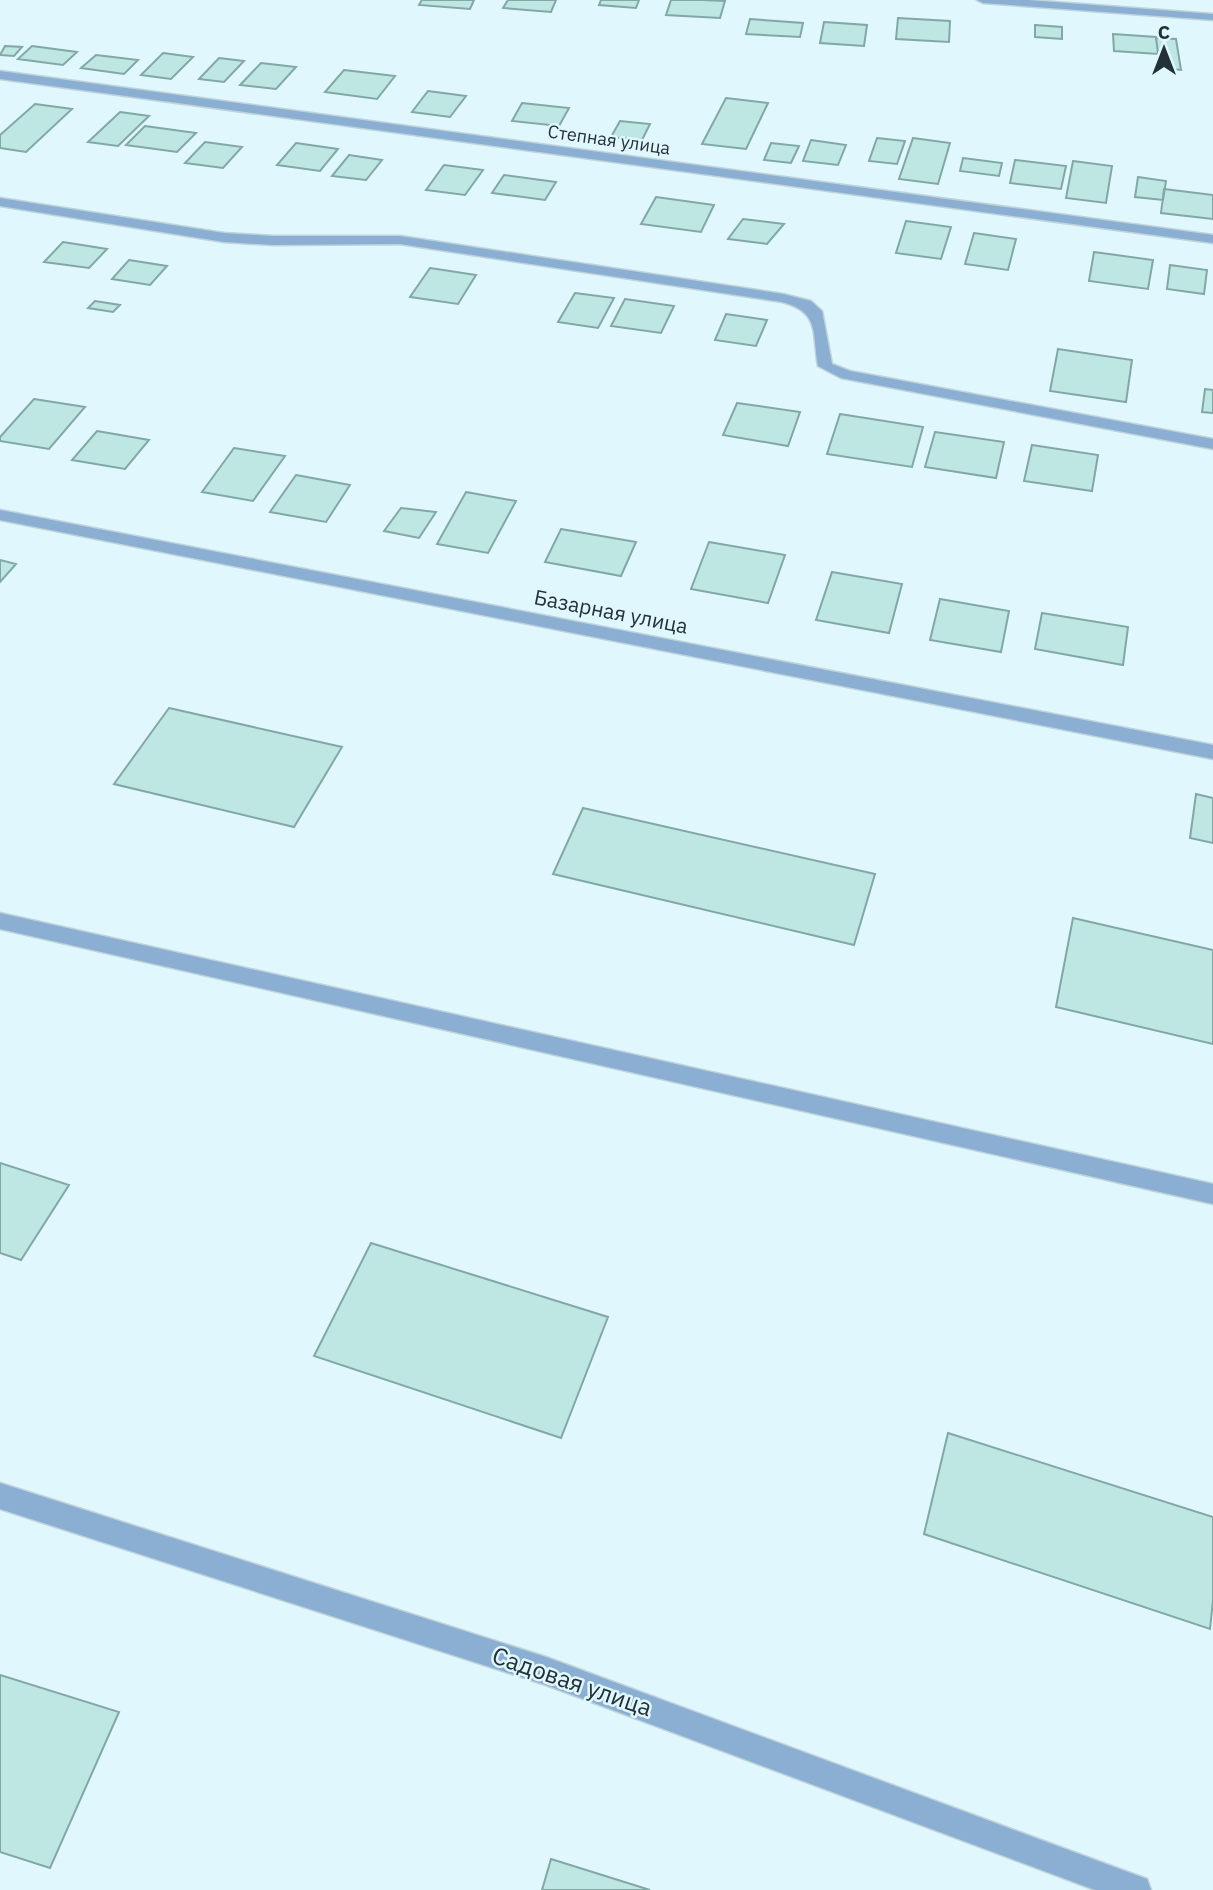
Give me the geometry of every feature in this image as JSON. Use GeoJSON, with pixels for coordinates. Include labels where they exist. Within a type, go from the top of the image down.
{"type":"FeatureCollection","features":[{"type":"Feature","properties":{"kind":"street"},"geometry":{"type":"LineString","coordinates":[[983,0],[1213,17]]}},
{"type":"Feature","properties":{"kind":"street","name":"Степная улица"},"geometry":{"type":"LineString","coordinates":[[0,75],[1213,239]]}},
{"type":"Feature","properties":{"kind":"street"},"geometry":{"type":"LineString","coordinates":[[0,202],[219,237],[322,242],[400,240],[783,298],[806,304],[817,314],[825,366],[846,375],[1213,444]]}},
{"type":"Feature","properties":{"kind":"street","name":"Базарная улица"},"geometry":{"type":"LineString","coordinates":[[0,515],[1213,752]]}},
{"type":"Feature","properties":{"kind":"street"},"geometry":{"type":"LineString","coordinates":[[0,921],[1213,1194]]}},
{"type":"Feature","properties":{"kind":"street","name":"Садовая улица"},"geometry":{"type":"LineString","coordinates":[[0,1496],[546,1671],[1136,1890]]}},
{"type":"Feature","properties":{"kind":"building"},"geometry":{"type":"Polygon","coordinates":[[[422,0],[474,0],[470,9],[419,5],[422,0]]]}},
{"type":"Feature","properties":{"kind":"building"},"geometry":{"type":"Polygon","coordinates":[[[508,0],[556,0],[551,12],[503,8],[508,0]]]}},
{"type":"Feature","properties":{"kind":"building"},"geometry":{"type":"Polygon","coordinates":[[[601,0],[639,0],[636,8],[599,5],[601,0]]]}},
{"type":"Feature","properties":{"kind":"building"},"geometry":{"type":"Polygon","coordinates":[[[671,0],[725,1],[720,18],[666,15],[671,0]]]}},
{"type":"Feature","properties":{"kind":"building"},"geometry":{"type":"Polygon","coordinates":[[[898,18],[950,21],[949,42],[896,39],[898,18]]]}},
{"type":"Feature","properties":{"kind":"building"},"geometry":{"type":"Polygon","coordinates":[[[750,19],[803,23],[800,37],[746,34],[750,19]]]}},
{"type":"Feature","properties":{"kind":"building"},"geometry":{"type":"Polygon","coordinates":[[[824,22],[867,25],[864,46],[820,43],[824,22]]]}},
{"type":"Feature","properties":{"kind":"building"},"geometry":{"type":"Polygon","coordinates":[[[1035,25],[1062,27],[1062,39],[1035,37],[1035,25]]]}},
{"type":"Feature","properties":{"kind":"building"},"geometry":{"type":"Polygon","coordinates":[[[1113,34],[1156,37],[1158,54],[1114,51],[1113,34]]]}},
{"type":"Feature","properties":{"kind":"building"},"geometry":{"type":"Polygon","coordinates":[[[1156,38],[1176,39],[1181,70],[1160,68],[1156,38]]]}},
{"type":"Feature","properties":{"kind":"building"},"geometry":{"type":"Polygon","coordinates":[[[5,46],[22,47],[14,56],[0,55],[5,46]]]}},
{"type":"Feature","properties":{"kind":"building"},"geometry":{"type":"Polygon","coordinates":[[[32,46],[77,52],[63,65],[18,59],[32,46]]]}},
{"type":"Feature","properties":{"kind":"building"},"geometry":{"type":"Polygon","coordinates":[[[163,53],[193,57],[171,79],[141,75],[163,53]]]}},
{"type":"Feature","properties":{"kind":"building"},"geometry":{"type":"Polygon","coordinates":[[[96,55],[138,60],[124,74],[81,68],[96,55]]]}},
{"type":"Feature","properties":{"kind":"building"},"geometry":{"type":"Polygon","coordinates":[[[219,58],[244,61],[224,82],[199,79],[219,58]]]}},
{"type":"Feature","properties":{"kind":"building"},"geometry":{"type":"Polygon","coordinates":[[[261,63],[296,67],[276,89],[240,85],[261,63]]]}},
{"type":"Feature","properties":{"kind":"building"},"geometry":{"type":"Polygon","coordinates":[[[344,70],[395,76],[377,99],[325,92],[344,70]]]}},
{"type":"Feature","properties":{"kind":"building"},"geometry":{"type":"Polygon","coordinates":[[[428,91],[466,96],[450,117],[412,112],[428,91]]]}},
{"type":"Feature","properties":{"kind":"building"},"geometry":{"type":"Polygon","coordinates":[[[726,98],[768,103],[746,149],[702,144],[726,98]]]}},
{"type":"Feature","properties":{"kind":"building"},"geometry":{"type":"Polygon","coordinates":[[[522,103],[569,108],[559,126],[512,121],[522,103]]]}},
{"type":"Feature","properties":{"kind":"building"},"geometry":{"type":"Polygon","coordinates":[[[35,104],[72,109],[26,152],[0,148],[0,135],[35,104]]]}},
{"type":"Feature","properties":{"kind":"building"},"geometry":{"type":"Polygon","coordinates":[[[120,112],[149,116],[118,146],[88,142],[120,112]]]}},
{"type":"Feature","properties":{"kind":"building"},"geometry":{"type":"Polygon","coordinates":[[[620,121],[650,124],[642,140],[611,137],[620,121]]]}},
{"type":"Feature","properties":{"kind":"building"},"geometry":{"type":"Polygon","coordinates":[[[145,126],[196,133],[177,152],[126,145],[145,126]]]}},
{"type":"Feature","properties":{"kind":"building"},"geometry":{"type":"Polygon","coordinates":[[[877,138],[905,141],[897,164],[869,161],[877,138]]]}},
{"type":"Feature","properties":{"kind":"building"},"geometry":{"type":"Polygon","coordinates":[[[913,138],[950,143],[938,184],[899,179],[913,138]]]}},
{"type":"Feature","properties":{"kind":"building"},"geometry":{"type":"Polygon","coordinates":[[[811,140],[846,145],[838,165],[803,161],[811,140]]]}},
{"type":"Feature","properties":{"kind":"building"},"geometry":{"type":"Polygon","coordinates":[[[205,142],[242,147],[223,168],[185,163],[205,142]]]}},
{"type":"Feature","properties":{"kind":"building"},"geometry":{"type":"Polygon","coordinates":[[[296,143],[338,149],[320,171],[277,165],[296,143]]]}},
{"type":"Feature","properties":{"kind":"building"},"geometry":{"type":"Polygon","coordinates":[[[771,143],[799,146],[791,163],[764,160],[771,143]]]}},
{"type":"Feature","properties":{"kind":"building"},"geometry":{"type":"Polygon","coordinates":[[[349,155],[382,160],[366,180],[332,176],[349,155]]]}},
{"type":"Feature","properties":{"kind":"building"},"geometry":{"type":"Polygon","coordinates":[[[963,158],[1002,163],[999,176],[960,171],[963,158]]]}},
{"type":"Feature","properties":{"kind":"building"},"geometry":{"type":"Polygon","coordinates":[[[1015,160],[1066,166],[1061,189],[1010,183],[1015,160]]]}},
{"type":"Feature","properties":{"kind":"building"},"geometry":{"type":"Polygon","coordinates":[[[1073,161],[1112,166],[1106,203],[1066,198],[1073,161]]]}},
{"type":"Feature","properties":{"kind":"building"},"geometry":{"type":"Polygon","coordinates":[[[444,165],[483,170],[465,195],[426,190],[444,165]]]}},
{"type":"Feature","properties":{"kind":"building"},"geometry":{"type":"Polygon","coordinates":[[[504,175],[556,182],[545,200],[492,193],[504,175]]]}},
{"type":"Feature","properties":{"kind":"building"},"geometry":{"type":"Polygon","coordinates":[[[1138,177],[1166,181],[1163,200],[1135,197],[1138,177]]]}},
{"type":"Feature","properties":{"kind":"building"},"geometry":{"type":"Polygon","coordinates":[[[1164,189],[1213,195],[1213,219],[1161,213],[1164,189]]]}},
{"type":"Feature","properties":{"kind":"building"},"geometry":{"type":"Polygon","coordinates":[[[656,197],[714,205],[701,232],[641,224],[656,197]]]}},
{"type":"Feature","properties":{"kind":"building"},"geometry":{"type":"Polygon","coordinates":[[[743,219],[784,224],[767,244],[728,239],[743,219]]]}},
{"type":"Feature","properties":{"kind":"building"},"geometry":{"type":"Polygon","coordinates":[[[906,221],[951,227],[941,259],[896,253],[906,221]]]}},
{"type":"Feature","properties":{"kind":"building"},"geometry":{"type":"Polygon","coordinates":[[[974,233],[1016,239],[1008,270],[965,264],[974,233]]]}},
{"type":"Feature","properties":{"kind":"building"},"geometry":{"type":"Polygon","coordinates":[[[63,242],[107,249],[89,268],[44,262],[63,242]]]}},
{"type":"Feature","properties":{"kind":"building"},"geometry":{"type":"Polygon","coordinates":[[[1094,252],[1153,260],[1148,289],[1089,281],[1094,252]]]}},
{"type":"Feature","properties":{"kind":"building"},"geometry":{"type":"Polygon","coordinates":[[[129,260],[167,266],[150,285],[112,279],[129,260]]]}},
{"type":"Feature","properties":{"kind":"building"},"geometry":{"type":"Polygon","coordinates":[[[1170,265],[1207,270],[1204,294],[1167,289],[1170,265]]]}},
{"type":"Feature","properties":{"kind":"building"},"geometry":{"type":"Polygon","coordinates":[[[430,268],[476,275],[458,304],[410,297],[430,268]]]}},
{"type":"Feature","properties":{"kind":"building"},"geometry":{"type":"Polygon","coordinates":[[[575,293],[614,298],[598,328],[558,322],[575,293]]]}},
{"type":"Feature","properties":{"kind":"building"},"geometry":{"type":"Polygon","coordinates":[[[625,299],[674,306],[661,333],[611,326],[625,299]]]}},
{"type":"Feature","properties":{"kind":"building"},"geometry":{"type":"Polygon","coordinates":[[[95,301],[120,305],[113,312],[88,308],[95,301]]]}},
{"type":"Feature","properties":{"kind":"building"},"geometry":{"type":"Polygon","coordinates":[[[726,314],[767,320],[756,346],[715,340],[726,314]]]}},
{"type":"Feature","properties":{"kind":"building"},"geometry":{"type":"Polygon","coordinates":[[[1058,349],[1132,360],[1126,402],[1050,391],[1058,349]]]}},
{"type":"Feature","properties":{"kind":"building"},"geometry":{"type":"Polygon","coordinates":[[[1205,389],[1213,390],[1213,413],[1202,412],[1205,389]]]}},
{"type":"Feature","properties":{"kind":"building"},"geometry":{"type":"Polygon","coordinates":[[[34,399],[85,407],[49,449],[0,441],[0,437],[34,399]]]}},
{"type":"Feature","properties":{"kind":"building"},"geometry":{"type":"Polygon","coordinates":[[[737,403],[800,412],[788,446],[723,435],[737,403]]]}},
{"type":"Feature","properties":{"kind":"building"},"geometry":{"type":"Polygon","coordinates":[[[840,414],[923,427],[912,467],[827,454],[840,414]]]}},
{"type":"Feature","properties":{"kind":"building"},"geometry":{"type":"Polygon","coordinates":[[[97,431],[149,440],[125,469],[72,460],[97,431]]]}},
{"type":"Feature","properties":{"kind":"building"},"geometry":{"type":"Polygon","coordinates":[[[935,432],[1004,442],[996,478],[925,467],[935,432]]]}},
{"type":"Feature","properties":{"kind":"building"},"geometry":{"type":"Polygon","coordinates":[[[1032,445],[1098,455],[1092,491],[1024,481],[1032,445]]]}},
{"type":"Feature","properties":{"kind":"building"},"geometry":{"type":"Polygon","coordinates":[[[234,448],[285,456],[253,501],[202,492],[234,448]]]}},
{"type":"Feature","properties":{"kind":"building"},"geometry":{"type":"Polygon","coordinates":[[[296,475],[350,485],[326,522],[270,512],[296,475]]]}},
{"type":"Feature","properties":{"kind":"building"},"geometry":{"type":"Polygon","coordinates":[[[466,492],[516,501],[488,553],[437,544],[466,492]]]}},
{"type":"Feature","properties":{"kind":"building"},"geometry":{"type":"Polygon","coordinates":[[[401,508],[436,512],[419,538],[384,531],[401,508]]]}},
{"type":"Feature","properties":{"kind":"building"},"geometry":{"type":"Polygon","coordinates":[[[561,529],[636,542],[621,576],[545,562],[561,529]]]}},
{"type":"Feature","properties":{"kind":"building"},"geometry":{"type":"Polygon","coordinates":[[[709,542],[785,555],[768,603],[691,589],[709,542]]]}},
{"type":"Feature","properties":{"kind":"building"},"geometry":{"type":"Polygon","coordinates":[[[0,560],[16,564],[0,582],[0,560]]]}},
{"type":"Feature","properties":{"kind":"building"},"geometry":{"type":"Polygon","coordinates":[[[832,572],[902,584],[889,633],[816,620],[832,572]]]}},
{"type":"Feature","properties":{"kind":"building"},"geometry":{"type":"Polygon","coordinates":[[[940,599],[1009,611],[1001,652],[930,640],[940,599]]]}},
{"type":"Feature","properties":{"kind":"building"},"geometry":{"type":"Polygon","coordinates":[[[1042,613],[1128,627],[1123,665],[1035,649],[1042,613]]]}},
{"type":"Feature","properties":{"kind":"building"},"geometry":{"type":"Polygon","coordinates":[[[169,708],[342,747],[294,827],[114,784],[169,708]]]}},
{"type":"Feature","properties":{"kind":"building"},"geometry":{"type":"Polygon","coordinates":[[[1196,794],[1213,798],[1213,843],[1190,838],[1196,794]]]}},
{"type":"Feature","properties":{"kind":"building"},"geometry":{"type":"Polygon","coordinates":[[[583,808],[875,874],[854,945],[553,874],[583,808]]]}},
{"type":"Feature","properties":{"kind":"building"},"geometry":{"type":"Polygon","coordinates":[[[1073,918],[1213,950],[1213,1044],[1056,1007],[1073,918]]]}},
{"type":"Feature","properties":{"kind":"building"},"geometry":{"type":"Polygon","coordinates":[[[0,1163],[69,1185],[21,1260],[0,1253],[0,1163]]]}},
{"type":"Feature","properties":{"kind":"building"},"geometry":{"type":"Polygon","coordinates":[[[371,1243],[608,1317],[561,1438],[314,1356],[371,1243]]]}},
{"type":"Feature","properties":{"kind":"building"},"geometry":{"type":"Polygon","coordinates":[[[948,1433],[1213,1517],[1213,1600],[1210,1629],[924,1534],[948,1433]]]}},
{"type":"Feature","properties":{"kind":"building"},"geometry":{"type":"Polygon","coordinates":[[[0,1675],[119,1712],[50,1868],[0,1852],[0,1675]]]}},
{"type":"Feature","properties":{"kind":"building"},"geometry":{"type":"Polygon","coordinates":[[[551,1859],[650,1890],[542,1890],[551,1859]]]}}]}
